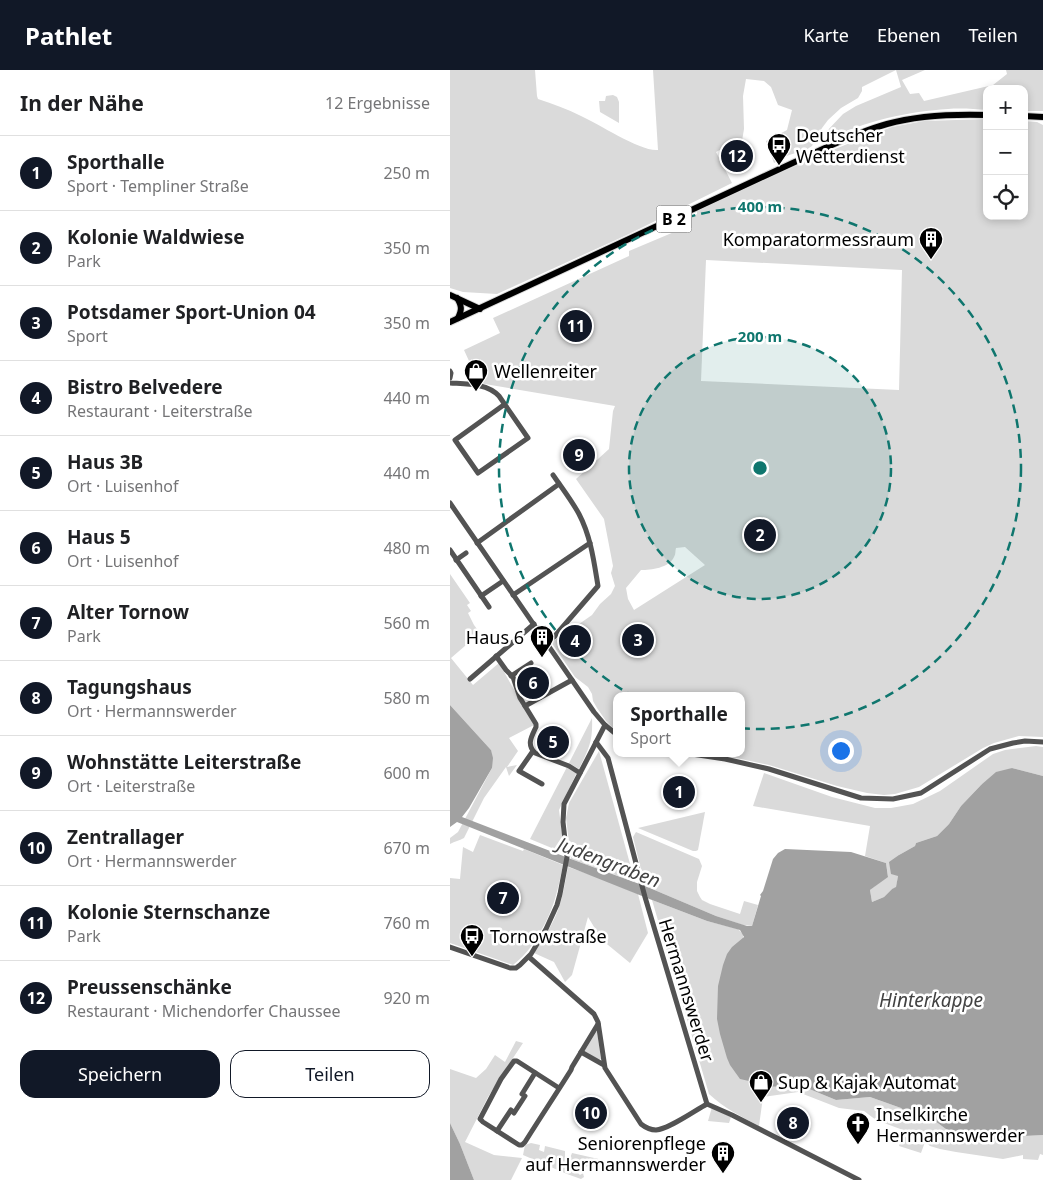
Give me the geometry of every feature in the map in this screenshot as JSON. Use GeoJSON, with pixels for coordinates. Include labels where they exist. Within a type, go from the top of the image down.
{"type":"FeatureCollection","features":[{"type":"Feature","properties":{"kind":"main road","name":"B 2"},"geometry":{"type":"LineString","coordinates":[[450,322],[865,131],[888,124],[931,116],[983,115]]}},
{"type":"Feature","properties":{"kind":"main road"},"geometry":{"type":"LineString","coordinates":[[1028,116],[1043,117]]}},
{"type":"Feature","properties":{"kind":"main road"},"geometry":{"type":"LineString","coordinates":[[453,297],[480,309]]}},
{"type":"Feature","properties":{"kind":"main road"},"geometry":{"type":"LineString","coordinates":[[453,297],[462,305],[462,311],[457,319]]}},
{"type":"Feature","properties":{"kind":"street"},"geometry":{"type":"LineString","coordinates":[[450,372],[450,378]]}},
{"type":"Feature","properties":{"kind":"street"},"geometry":{"type":"LineString","coordinates":[[450,383],[478,386],[496,392],[505,404],[528,438],[478,473],[456,440],[505,404]]}},
{"type":"Feature","properties":{"kind":"street"},"geometry":{"type":"LineString","coordinates":[[546,642],[554,637],[598,586],[590,543],[579,514],[553,475]]}},
{"type":"Feature","properties":{"kind":"street"},"geometry":{"type":"LineString","coordinates":[[477,543],[559,484]]}},
{"type":"Feature","properties":{"kind":"street"},"geometry":{"type":"LineString","coordinates":[[450,503],[594,712],[613,732]]}},
{"type":"Feature","properties":{"kind":"street"},"geometry":{"type":"LineString","coordinates":[[450,517],[457,513]]}},
{"type":"Feature","properties":{"kind":"street"},"geometry":{"type":"LineString","coordinates":[[513,595],[590,543]]}},
{"type":"Feature","properties":{"kind":"street"},"geometry":{"type":"LineString","coordinates":[[450,550],[489,607]]}},
{"type":"Feature","properties":{"kind":"street"},"geometry":{"type":"LineString","coordinates":[[456,560],[466,553]]}},
{"type":"Feature","properties":{"kind":"street"},"geometry":{"type":"LineString","coordinates":[[481,596],[504,581]]}},
{"type":"Feature","properties":{"kind":"street"},"geometry":{"type":"LineString","coordinates":[[470,680],[534,624]]}},
{"type":"Feature","properties":{"kind":"street"},"geometry":{"type":"LineString","coordinates":[[496,656],[511,676],[536,724],[530,741],[532,751],[569,766],[580,773]]}},
{"type":"Feature","properties":{"kind":"street"},"geometry":{"type":"LineString","coordinates":[[511,676],[531,663]]}},
{"type":"Feature","properties":{"kind":"street"},"geometry":{"type":"LineString","coordinates":[[525,706],[572,680]]}},
{"type":"Feature","properties":{"kind":"street"},"geometry":{"type":"LineString","coordinates":[[450,947],[510,968],[516,968],[529,957],[552,918],[560,894],[567,857],[564,804],[605,725]]}},
{"type":"Feature","properties":{"kind":"street","name":"Hermannswerder"},"geometry":{"type":"LineString","coordinates":[[596,742],[608,758],[641,884],[707,1104]]}},
{"type":"Feature","properties":{"kind":"street"},"geometry":{"type":"LineString","coordinates":[[712,757],[769,769],[861,798],[893,799],[921,793],[990,749],[1013,742],[1043,742]]}},
{"type":"Feature","properties":{"kind":"street"},"geometry":{"type":"LineString","coordinates":[[532,751],[519,771],[542,784]]}},
{"type":"Feature","properties":{"kind":"street"},"geometry":{"type":"LineString","coordinates":[[529,957],[594,1014],[598,1024],[605,1068],[639,1121],[645,1127],[657,1130],[665,1128],[707,1104],[859,1180]]}},
{"type":"Feature","properties":{"kind":"street"},"geometry":{"type":"LineString","coordinates":[[559,1088],[517,1061],[514,1061],[501,1079],[480,1118],[481,1121],[519,1145],[522,1144],[571,1070],[598,1024]]}},
{"type":"Feature","properties":{"kind":"street"},"geometry":{"type":"LineString","coordinates":[[581,1052],[604,1065]]}},
{"type":"Feature","properties":{"kind":"street"},"geometry":{"type":"LineString","coordinates":[[498,1132],[511,1110],[514,1113],[525,1096],[522,1094],[535,1073]]}},
{"type":"Feature","properties":{"kind":"shaded area"},"geometry":{"type":"Polygon","coordinates":[[[450,70],[535,70],[538,99],[576,113],[641,147],[658,150],[653,70],[896,70],[862,87],[858,98],[841,108],[828,120],[812,146],[774,163],[766,141],[787,130],[792,110],[778,105],[771,87],[764,81],[746,79],[743,96],[744,129],[742,141],[716,152],[732,183],[629,234],[497,294],[463,292],[450,288],[450,70]]]}},
{"type":"Feature","properties":{"kind":"shaded area"},"geometry":{"type":"Polygon","coordinates":[[[896,70],[925,70],[902,80],[910,94],[919,93],[924,101],[983,87],[983,110],[934,110],[903,115],[872,122],[830,139],[826,132],[843,114],[856,106],[901,87],[896,70]]]}},
{"type":"Feature","properties":{"kind":"shaded area"},"geometry":{"type":"Polygon","coordinates":[[[1006,70],[1043,70],[1043,111],[1028,111],[1028,85],[993,85],[1007,74],[1006,70]]]}},
{"type":"Feature","properties":{"kind":"shaded area"},"geometry":{"type":"Polygon","coordinates":[[[613,95],[617,97],[619,102],[619,123],[600,112],[599,101],[605,101],[606,96],[613,95]]]}},
{"type":"Feature","properties":{"kind":"shaded area"},"geometry":{"type":"Polygon","coordinates":[[[983,119],[983,220],[1028,220],[1028,121],[1043,125],[1043,737],[1019,736],[994,743],[919,787],[884,795],[837,786],[769,765],[732,757],[745,757],[745,692],[613,692],[613,728],[606,721],[593,701],[588,687],[575,677],[551,642],[558,638],[565,628],[569,631],[592,615],[611,594],[615,586],[611,573],[613,566],[604,519],[576,479],[609,449],[615,406],[479,383],[464,350],[500,333],[493,318],[629,256],[629,251],[686,227],[689,219],[697,214],[697,210],[867,136],[892,127],[924,121],[983,119]],[[706,260],[701,381],[899,390],[902,270],[706,260]],[[685,547],[676,548],[672,561],[668,564],[655,569],[641,570],[626,588],[628,599],[634,610],[705,565],[685,547]]]}},
{"type":"Feature","properties":{"kind":"shaded area"},"geometry":{"type":"Polygon","coordinates":[[[450,574],[470,603],[467,605],[471,611],[468,613],[480,633],[451,658],[473,685],[499,663],[534,725],[509,738],[518,751],[507,767],[517,765],[509,776],[506,767],[484,798],[464,838],[450,844],[450,838],[458,832],[492,768],[491,750],[450,705],[450,574]]]}},
{"type":"Feature","properties":{"kind":"shaded area"},"geometry":{"type":"Polygon","coordinates":[[[592,718],[590,744],[579,769],[569,763],[592,718]]]}},
{"type":"Feature","properties":{"kind":"shaded area"},"geometry":{"type":"Polygon","coordinates":[[[1036,746],[1043,747],[1043,776],[1012,768],[981,785],[937,836],[916,843],[915,846],[899,855],[896,888],[892,889],[884,897],[872,902],[870,890],[888,876],[886,863],[865,856],[870,826],[753,806],[764,773],[832,797],[875,808],[891,808],[913,804],[940,791],[993,754],[1005,750],[1036,746]]]}},
{"type":"Feature","properties":{"kind":"shaded area"},"geometry":{"type":"Polygon","coordinates":[[[599,751],[635,882],[571,859],[566,818],[569,803],[599,751]]]}},
{"type":"Feature","properties":{"kind":"shaded area"},"geometry":{"type":"Polygon","coordinates":[[[567,767],[577,772],[559,810],[564,849],[559,851],[530,839],[567,767]]]}},
{"type":"Feature","properties":{"kind":"shaded area"},"geometry":{"type":"Polygon","coordinates":[[[705,812],[698,850],[696,851],[638,828],[705,812]]]}},
{"type":"Feature","properties":{"kind":"shaded area"},"geometry":{"type":"Polygon","coordinates":[[[636,832],[699,859],[702,866],[697,882],[697,891],[702,900],[740,914],[744,901],[758,905],[752,926],[716,916],[645,886],[633,837],[636,832]]]}},
{"type":"Feature","properties":{"kind":"shaded area"},"geometry":{"type":"Polygon","coordinates":[[[480,835],[523,851],[524,849],[563,865],[547,921],[531,946],[513,965],[450,943],[450,878],[460,879],[463,847],[473,852],[480,835]]]}},
{"type":"Feature","properties":{"kind":"shaded area"},"geometry":{"type":"Polygon","coordinates":[[[568,867],[638,894],[648,933],[630,963],[602,940],[588,917],[572,975],[565,982],[554,962],[534,953],[558,910],[568,867]]]}},
{"type":"Feature","properties":{"kind":"shaded area"},"geometry":{"type":"Polygon","coordinates":[[[652,900],[707,921],[738,929],[743,934],[738,1062],[749,1081],[759,1087],[802,1086],[836,1100],[870,1097],[901,1108],[908,1114],[935,1121],[954,1135],[1009,1137],[1043,1135],[1043,1155],[1040,1154],[1038,1160],[1023,1159],[1023,1155],[1003,1159],[940,1149],[930,1146],[925,1142],[921,1153],[899,1146],[902,1136],[924,1142],[920,1138],[876,1120],[864,1111],[839,1108],[798,1092],[763,1097],[759,1126],[727,1108],[709,1094],[652,900]]]}},
{"type":"Feature","properties":{"kind":"shaded area"},"geometry":{"type":"Polygon","coordinates":[[[596,1032],[601,1059],[599,1060],[584,1052],[596,1032]]]}},
{"type":"Feature","properties":{"kind":"shaded area"},"geometry":{"type":"Polygon","coordinates":[[[516,1041],[523,1043],[488,1097],[465,1142],[494,1155],[522,1158],[511,1180],[474,1180],[450,1123],[450,1069],[476,1078],[486,1069],[495,1055],[505,1062],[516,1041]]]}},
{"type":"Feature","properties":{"kind":"shaded area"},"geometry":{"type":"Polygon","coordinates":[[[712,1107],[731,1117],[729,1123],[708,1121],[712,1107]]]}},
{"type":"Feature","properties":{"kind":"shaded area"},"geometry":{"type":"Polygon","coordinates":[[[531,1143],[540,1145],[539,1150],[544,1152],[545,1146],[565,1151],[565,1157],[570,1158],[572,1153],[603,1160],[593,1171],[587,1166],[583,1171],[581,1168],[578,1169],[577,1172],[580,1175],[583,1173],[584,1177],[581,1179],[523,1155],[525,1145],[531,1143]]]}},
{"type":"Feature","properties":{"kind":"water","name":"Hinterkappe"},"geometry":{"type":"Polygon","coordinates":[[[450,705],[491,750],[493,758],[492,768],[462,817],[645,886],[716,916],[747,926],[752,926],[760,895],[773,859],[785,849],[851,852],[886,863],[888,877],[870,890],[872,902],[884,897],[896,887],[898,876],[891,874],[889,862],[915,846],[916,843],[937,836],[949,824],[961,806],[996,772],[1012,768],[1043,776],[1043,1135],[1009,1137],[1002,1141],[954,1135],[935,1121],[908,1114],[901,1108],[870,1097],[836,1100],[802,1086],[759,1087],[749,1081],[740,1079],[727,1058],[717,1019],[718,986],[723,965],[732,947],[744,937],[740,930],[707,921],[457,822],[450,827],[450,705]]]}},
{"type":"Feature","properties":{"kind":"water"},"geometry":{"type":"Polygon","coordinates":[[[450,1123],[460,1144],[474,1180],[450,1180],[450,1123]]]}},
{"type":"Feature","properties":{"kind":"place","name":"Preussenschänke"},"geometry":{"type":"Point","coordinates":[737,156]}},
{"type":"Feature","properties":{"kind":"place","name":"Deutscher Wetterdienst"},"geometry":{"type":"Point","coordinates":[779,166]}},
{"type":"Feature","properties":{"kind":"place","name":"Komparatormessraum"},"geometry":{"type":"Point","coordinates":[931,260]}},
{"type":"Feature","properties":{"kind":"place","name":"Kolonie Sternschanze"},"geometry":{"type":"Point","coordinates":[576,326]}},
{"type":"Feature","properties":{"kind":"place","name":"Wellenreiter"},"geometry":{"type":"Point","coordinates":[476,392]}},
{"type":"Feature","properties":{"kind":"place","name":"Wohnstätte Leiterstraße"},"geometry":{"type":"Point","coordinates":[579,455]}},
{"type":"Feature","properties":{"kind":"place","name":"Kolonie Waldwiese"},"geometry":{"type":"Point","coordinates":[760,535]}},
{"type":"Feature","properties":{"kind":"place","name":"Potsdamer Sport-Union 04"},"geometry":{"type":"Point","coordinates":[638,640]}},
{"type":"Feature","properties":{"kind":"place","name":"Bistro Belvedere"},"geometry":{"type":"Point","coordinates":[575,641]}},
{"type":"Feature","properties":{"kind":"place","name":"Haus 6"},"geometry":{"type":"Point","coordinates":[542,658]}},
{"type":"Feature","properties":{"kind":"place","name":"Haus 5"},"geometry":{"type":"Point","coordinates":[533,683]}},
{"type":"Feature","properties":{"kind":"place","name":"Haus 3B"},"geometry":{"type":"Point","coordinates":[553,742]}},
{"type":"Feature","properties":{"kind":"place","name":"Sporthalle"},"geometry":{"type":"Point","coordinates":[679,792]}},
{"type":"Feature","properties":{"kind":"place","name":"Alter Tornow"},"geometry":{"type":"Point","coordinates":[503,898]}},
{"type":"Feature","properties":{"kind":"place","name":"Tornowstraße"},"geometry":{"type":"Point","coordinates":[472,957]}},
{"type":"Feature","properties":{"kind":"place","name":"Sup & Kajak Automat"},"geometry":{"type":"Point","coordinates":[761,1103]}},
{"type":"Feature","properties":{"kind":"place","name":"Zentrallager"},"geometry":{"type":"Point","coordinates":[591,1113]}},
{"type":"Feature","properties":{"kind":"place","name":"Tagungshaus"},"geometry":{"type":"Point","coordinates":[793,1123]}},
{"type":"Feature","properties":{"kind":"place","name":"Inselkirche Hermannswerder"},"geometry":{"type":"Point","coordinates":[858,1145]}},
{"type":"Feature","properties":{"kind":"place","name":"Seniorenpflege auf Hermannswerder"},"geometry":{"type":"Point","coordinates":[723,1174]}},
{"type":"Feature","properties":{"kind":"water label","name":"Judengraben"},"geometry":{"type":"Point","coordinates":[609,862]}}]}
